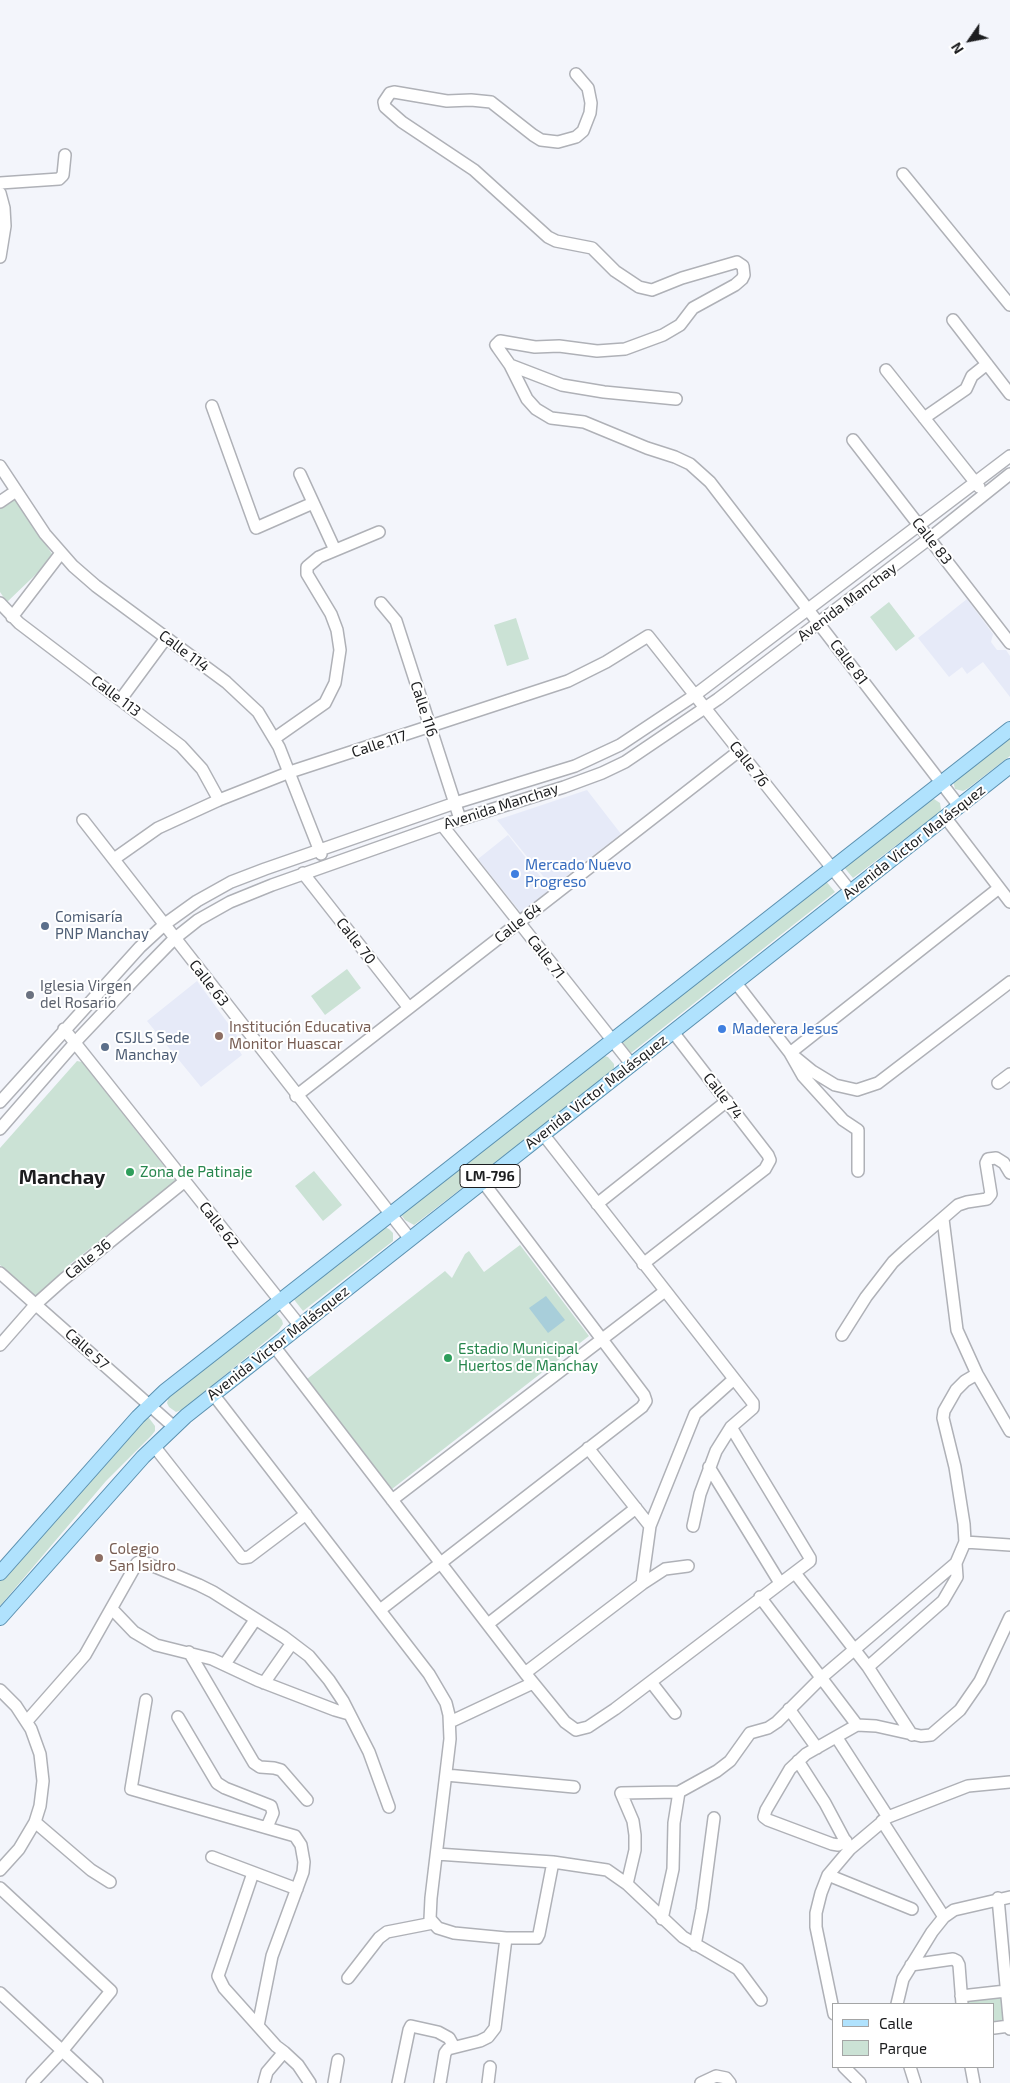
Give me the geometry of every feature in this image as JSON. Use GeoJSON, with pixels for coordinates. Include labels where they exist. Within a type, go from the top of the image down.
{"type":"FeatureCollection","features":[{"type":"Feature","properties":{"kind":"main road","name":"Avenida Victor Malásquez"},"geometry":{"type":"LineString","coordinates":[[0,1573],[150,1405],[169,1387],[1010,729]]}},
{"type":"Feature","properties":{"kind":"main road","name":"Avenida Victor Malásquez"},"geometry":{"type":"LineString","coordinates":[[0,1618],[154,1446],[213,1394],[1009,768]]}},
{"type":"Feature","properties":{"kind":"street","name":"Calle 81"},"geometry":{"type":"LineString","coordinates":[[576,74],[588,88],[591,103],[590,113],[582,130],[576,137],[558,142],[541,140],[491,102],[471,100],[447,102],[394,92],[384,102],[385,107],[402,122],[474,170],[548,237],[556,241],[592,248],[615,271],[639,287],[652,290],[682,278],[737,262],[743,266],[744,275],[735,285],[693,308],[680,324],[662,335],[625,349],[597,351],[559,346],[535,347],[500,341],[496,344],[510,365],[527,399],[536,410],[551,418],[584,422],[646,448],[675,457],[690,464],[710,482],[959,806]]}},
{"type":"Feature","properties":{"kind":"street"},"geometry":{"type":"LineString","coordinates":[[0,182],[59,179],[63,175],[65,155]]}},
{"type":"Feature","properties":{"kind":"street"},"geometry":{"type":"LineString","coordinates":[[903,174],[1010,305]]}},
{"type":"Feature","properties":{"kind":"street"},"geometry":{"type":"LineString","coordinates":[[0,193],[4,208],[5,226],[0,257]]}},
{"type":"Feature","properties":{"kind":"street"},"geometry":{"type":"LineString","coordinates":[[953,320],[1010,394]]}},
{"type":"Feature","properties":{"kind":"street"},"geometry":{"type":"LineString","coordinates":[[924,418],[966,389],[972,376],[987,364]]}},
{"type":"Feature","properties":{"kind":"street"},"geometry":{"type":"LineString","coordinates":[[510,365],[562,385],[604,392],[676,399]]}},
{"type":"Feature","properties":{"kind":"street"},"geometry":{"type":"LineString","coordinates":[[886,370],[985,494]]}},
{"type":"Feature","properties":{"kind":"street"},"geometry":{"type":"LineString","coordinates":[[212,406],[256,528],[314,503]]}},
{"type":"Feature","properties":{"kind":"street","name":"Calle 83"},"geometry":{"type":"LineString","coordinates":[[853,440],[1010,643]]}},
{"type":"Feature","properties":{"kind":"street","name":"Avenida Manchay"},"geometry":{"type":"LineString","coordinates":[[0,1102],[140,947],[165,924],[197,902],[221,887],[254,873],[456,803],[575,766],[634,737],[695,696],[1010,456]]}},
{"type":"Feature","properties":{"kind":"street","name":"Calle 114"},"geometry":{"type":"LineString","coordinates":[[0,466],[37,524],[61,554],[88,579],[245,698],[263,719],[290,772],[325,865]]}},
{"type":"Feature","properties":{"kind":"street"},"geometry":{"type":"LineString","coordinates":[[300,474],[335,550]]}},
{"type":"Feature","properties":{"kind":"street","name":"Avenida Manchay"},"geometry":{"type":"LineString","coordinates":[[0,1129],[75,1043],[174,939],[218,908],[257,890],[325,865],[602,773],[633,757],[705,708],[819,624],[1010,474]]}},
{"type":"Feature","properties":{"kind":"street"},"geometry":{"type":"LineString","coordinates":[[0,502],[16,491]]}},
{"type":"Feature","properties":{"kind":"street"},"geometry":{"type":"LineString","coordinates":[[274,738],[325,704],[335,683],[340,650],[337,630],[331,614],[306,574],[307,567],[319,556],[378,532]]}},
{"type":"Feature","properties":{"kind":"street"},"geometry":{"type":"LineString","coordinates":[[12,617],[61,554]]}},
{"type":"Feature","properties":{"kind":"street","name":"Calle 113"},"geometry":{"type":"LineString","coordinates":[[0,603],[12,617],[121,699],[188,754],[208,778],[219,800]]}},
{"type":"Feature","properties":{"kind":"street","name":"Calle 116"},"geometry":{"type":"LineString","coordinates":[[381,603],[396,621],[460,819]]}},
{"type":"Feature","properties":{"kind":"street","name":"Calle 117"},"geometry":{"type":"LineString","coordinates":[[114,859],[158,828],[219,800],[290,772],[430,728],[582,676],[648,636]]}},
{"type":"Feature","properties":{"kind":"street","name":"Calle 76"},"geometry":{"type":"LineString","coordinates":[[648,636],[851,892]]}},
{"type":"Feature","properties":{"kind":"street"},"geometry":{"type":"LineString","coordinates":[[121,699],[166,638]]}},
{"type":"Feature","properties":{"kind":"street","name":"Calle 64"},"geometry":{"type":"LineString","coordinates":[[296,1096],[738,751]]}},
{"type":"Feature","properties":{"kind":"street"},"geometry":{"type":"LineString","coordinates":[[945,817],[1010,902]]}},
{"type":"Feature","properties":{"kind":"street","name":"Calle 63"},"geometry":{"type":"LineString","coordinates":[[83,820],[296,1096],[410,1239]]}},
{"type":"Feature","properties":{"kind":"street","name":"Calle 71"},"geometry":{"type":"LineString","coordinates":[[442,825],[632,1065]]}},
{"type":"Feature","properties":{"kind":"street","name":"Calle 70"},"geometry":{"type":"LineString","coordinates":[[303,873],[409,1008]]}},
{"type":"Feature","properties":{"kind":"street"},"geometry":{"type":"LineString","coordinates":[[790,1053],[999,888]]}},
{"type":"Feature","properties":{"kind":"street"},"geometry":{"type":"LineString","coordinates":[[790,1053],[812,1072],[835,1086],[857,1090],[866,1088],[878,1083],[1010,982]]}},
{"type":"Feature","properties":{"kind":"street"},"geometry":{"type":"LineString","coordinates":[[736,983],[790,1053],[804,1076],[843,1120],[858,1130],[858,1171]]}},
{"type":"Feature","properties":{"kind":"street","name":"Calle 62"},"geometry":{"type":"LineString","coordinates":[[64,1029],[300,1326]]}},
{"type":"Feature","properties":{"kind":"street","name":"Calle 74"},"geometry":{"type":"LineString","coordinates":[[643,1264],[765,1169],[770,1160],[768,1154],[673,1032]]}},
{"type":"Feature","properties":{"kind":"street"},"geometry":{"type":"LineString","coordinates":[[998,1083],[1010,1074]]}},
{"type":"Feature","properties":{"kind":"street"},"geometry":{"type":"LineString","coordinates":[[597,1204],[727,1101]]}},
{"type":"Feature","properties":{"kind":"street"},"geometry":{"type":"LineString","coordinates":[[543,1134],[754,1406],[731,1427],[716,1451],[700,1494],[693,1526]]}},
{"type":"Feature","properties":{"kind":"street"},"geometry":{"type":"LineString","coordinates":[[842,1334],[866,1297],[893,1262],[958,1206],[967,1202],[980,1202],[991,1194],[986,1164],[988,1159],[996,1158],[1004,1163],[1010,1173]]}},
{"type":"Feature","properties":{"kind":"street","name":"Calle 36"},"geometry":{"type":"LineString","coordinates":[[0,1345],[36,1304],[88,1258],[185,1181]]}},
{"type":"Feature","properties":{"kind":"street"},"geometry":{"type":"LineString","coordinates":[[380,1610],[642,1407],[646,1401],[644,1395],[603,1339],[483,1182]]}},
{"type":"Feature","properties":{"kind":"street"},"geometry":{"type":"LineString","coordinates":[[943,1220],[955,1319],[965,1350],[1010,1432]]}},
{"type":"Feature","properties":{"kind":"street","name":"Calle 57"},"geometry":{"type":"LineString","coordinates":[[0,1272],[174,1427]]}},
{"type":"Feature","properties":{"kind":"street"},"geometry":{"type":"LineString","coordinates":[[392,1500],[665,1291]]}},
{"type":"Feature","properties":{"kind":"street"},"geometry":{"type":"LineString","coordinates":[[274,1346],[525,1673],[565,1722],[579,1730],[588,1727],[652,1682],[760,1597],[808,1563],[810,1558],[731,1427]]}},
{"type":"Feature","properties":{"kind":"street"},"geometry":{"type":"LineString","coordinates":[[868,1667],[943,1601],[957,1577],[956,1564],[965,1542],[955,1467],[943,1418],[944,1411],[956,1390],[965,1381],[977,1374]]}},
{"type":"Feature","properties":{"kind":"street"},"geometry":{"type":"LineString","coordinates":[[642,1584],[650,1526],[695,1414],[734,1379]]}},
{"type":"Feature","properties":{"kind":"street"},"geometry":{"type":"LineString","coordinates":[[213,1394],[440,1690],[448,1708],[450,1722],[446,1775],[430,1898],[430,1919],[438,1928],[454,1933],[535,1939],[539,1936],[553,1862]]}},
{"type":"Feature","properties":{"kind":"street"},"geometry":{"type":"LineString","coordinates":[[154,1446],[242,1558],[249,1557],[306,1514]]}},
{"type":"Feature","properties":{"kind":"street"},"geometry":{"type":"LineString","coordinates":[[588,1448],[650,1526]]}},
{"type":"Feature","properties":{"kind":"street"},"geometry":{"type":"LineString","coordinates":[[709,1467],[780,1583]]}},
{"type":"Feature","properties":{"kind":"street"},"geometry":{"type":"LineString","coordinates":[[488,1624],[636,1508]]}},
{"type":"Feature","properties":{"kind":"street"},"geometry":{"type":"LineString","coordinates":[[965,1542],[1010,1544]]}},
{"type":"Feature","properties":{"kind":"street"},"geometry":{"type":"LineString","coordinates":[[27,1721],[85,1655],[137,1563],[141,1561],[199,1585],[292,1643],[323,1671],[336,1688],[349,1714],[376,1770],[389,1807]]}},
{"type":"Feature","properties":{"kind":"street"},"geometry":{"type":"LineString","coordinates":[[627,1884],[635,1850],[635,1835],[633,1821],[621,1793],[679,1792],[717,1771],[730,1761],[750,1733],[768,1728],[777,1722],[821,1678],[956,1564]]}},
{"type":"Feature","properties":{"kind":"street"},"geometry":{"type":"LineString","coordinates":[[644,1568],[665,1569],[688,1566]]}},
{"type":"Feature","properties":{"kind":"street"},"geometry":{"type":"LineString","coordinates":[[525,1673],[642,1584],[665,1569]]}},
{"type":"Feature","properties":{"kind":"street"},"geometry":{"type":"LineString","coordinates":[[795,1573],[856,1649],[912,1735]]}},
{"type":"Feature","properties":{"kind":"street"},"geometry":{"type":"LineString","coordinates":[[760,1597],[857,1725]]}},
{"type":"Feature","properties":{"kind":"street"},"geometry":{"type":"LineString","coordinates":[[112,1609],[134,1632],[149,1642],[171,1650],[205,1656],[264,1683],[349,1714]]}},
{"type":"Feature","properties":{"kind":"street"},"geometry":{"type":"LineString","coordinates":[[848,1845],[832,1844],[764,1817],[766,1810],[790,1768],[817,1748],[857,1725],[876,1726],[912,1735],[931,1735],[960,1710],[980,1681],[1010,1617]]}},
{"type":"Feature","properties":{"kind":"street"},"geometry":{"type":"LineString","coordinates":[[225,1664],[255,1620]]}},
{"type":"Feature","properties":{"kind":"street"},"geometry":{"type":"LineString","coordinates":[[264,1683],[292,1643]]}},
{"type":"Feature","properties":{"kind":"street"},"geometry":{"type":"LineString","coordinates":[[188,1652],[254,1763],[260,1767],[281,1770],[307,1800]]}},
{"type":"Feature","properties":{"kind":"street"},"geometry":{"type":"LineString","coordinates":[[652,1682],[675,1714]]}},
{"type":"Feature","properties":{"kind":"street"},"geometry":{"type":"LineString","coordinates":[[450,1722],[533,1683]]}},
{"type":"Feature","properties":{"kind":"street"},"geometry":{"type":"LineString","coordinates":[[0,1690],[16,1706],[27,1721],[38,1745],[43,1772],[42,1798],[35,1822],[22,1844],[0,1870]]}},
{"type":"Feature","properties":{"kind":"street"},"geometry":{"type":"LineString","coordinates":[[146,1700],[131,1789],[295,1836],[301,1845],[304,1862],[297,1888],[272,1956],[258,2026]]}},
{"type":"Feature","properties":{"kind":"street"},"geometry":{"type":"LineString","coordinates":[[789,1709],[817,1748]]}},
{"type":"Feature","properties":{"kind":"street"},"geometry":{"type":"LineString","coordinates":[[178,1718],[217,1782],[225,1788],[271,1806],[273,1814],[267,1827]]}},
{"type":"Feature","properties":{"kind":"street"},"geometry":{"type":"LineString","coordinates":[[837,1738],[944,1917]]}},
{"type":"Feature","properties":{"kind":"street"},"geometry":{"type":"LineString","coordinates":[[798,1761],[825,1803],[848,1845]]}},
{"type":"Feature","properties":{"kind":"street"},"geometry":{"type":"LineString","coordinates":[[446,1775],[574,1787]]}},
{"type":"Feature","properties":{"kind":"street"},"geometry":{"type":"LineString","coordinates":[[832,2004],[816,1927],[816,1912],[828,1875],[848,1845],[885,1819],[968,1786],[1010,1782]]}},
{"type":"Feature","properties":{"kind":"street"},"geometry":{"type":"LineString","coordinates":[[662,1919],[672,1869],[674,1822],[679,1792]]}},
{"type":"Feature","properties":{"kind":"street"},"geometry":{"type":"LineString","coordinates":[[695,1946],[714,1818]]}},
{"type":"Feature","properties":{"kind":"street"},"geometry":{"type":"LineString","coordinates":[[35,1822],[91,1870],[110,1882]]}},
{"type":"Feature","properties":{"kind":"street"},"geometry":{"type":"LineString","coordinates":[[437,1854],[553,1862],[606,1870],[627,1884],[662,1919],[695,1946],[738,1970],[761,2000]]}},
{"type":"Feature","properties":{"kind":"street"},"geometry":{"type":"LineString","coordinates":[[212,1857],[297,1888]]}},
{"type":"Feature","properties":{"kind":"street"},"geometry":{"type":"LineString","coordinates":[[253,1873],[218,1976],[224,1988],[276,2046],[298,2065],[310,2083]]}},
{"type":"Feature","properties":{"kind":"street"},"geometry":{"type":"LineString","coordinates":[[828,1875],[912,1909]]}},
{"type":"Feature","properties":{"kind":"street"},"geometry":{"type":"LineString","coordinates":[[0,1888],[111,1991],[62,2051],[32,2083]]}},
{"type":"Feature","properties":{"kind":"street"},"geometry":{"type":"LineString","coordinates":[[897,2003],[903,1979],[932,1932],[944,1917],[954,1910],[1004,1898],[1006,1991],[1010,2028],[995,2028]]}},
{"type":"Feature","properties":{"kind":"street"},"geometry":{"type":"LineString","coordinates":[[348,1978],[379,1938],[387,1932],[433,1923]]}},
{"type":"Feature","properties":{"kind":"street"},"geometry":{"type":"LineString","coordinates":[[440,2083],[445,2054],[454,2047],[480,2041],[488,2037],[495,2028],[506,1938]]}},
{"type":"Feature","properties":{"kind":"street"},"geometry":{"type":"LineString","coordinates":[[911,1965],[953,1959],[959,1966],[962,2000],[1006,1991]]}},
{"type":"Feature","properties":{"kind":"street"},"geometry":{"type":"LineString","coordinates":[[0,1993],[97,2083]]}},
{"type":"Feature","properties":{"kind":"street"},"geometry":{"type":"LineString","coordinates":[[398,2083],[408,2030],[411,2026],[438,2032],[448,2038],[454,2047]]}},
{"type":"Feature","properties":{"kind":"street"},"geometry":{"type":"LineString","coordinates":[[264,2083],[267,2072],[284,2052]]}},
{"type":"Feature","properties":{"kind":"street"},"geometry":{"type":"LineString","coordinates":[[334,2083],[338,2060]]}},
{"type":"Feature","properties":{"kind":"street"},"geometry":{"type":"LineString","coordinates":[[488,2083],[490,2067]]}},
{"type":"Feature","properties":{"kind":"street"},"geometry":{"type":"LineString","coordinates":[[845,2068],[855,2081]]}},
{"type":"Feature","properties":{"kind":"street"},"geometry":{"type":"LineString","coordinates":[[910,2068],[915,2083]]}},
{"type":"Feature","properties":{"kind":"street"},"geometry":{"type":"LineString","coordinates":[[971,2068],[974,2083]]}},
{"type":"Feature","properties":{"kind":"street"},"geometry":{"type":"LineString","coordinates":[[701,2083],[716,2076],[726,2078],[730,2083]]}},
{"type":"Feature","properties":{"kind":"shaded area"},"geometry":{"type":"Polygon","coordinates":[[[967,599],[993,634],[991,642],[997,650],[1006,650],[1010,656],[1010,697],[983,662],[967,674],[962,667],[949,677],[918,638],[967,599]]]}},
{"type":"Feature","properties":{"kind":"shaded area"},"geometry":{"type":"Polygon","coordinates":[[[587,790],[621,834],[552,887],[497,820],[587,790]]]}},
{"type":"Feature","properties":{"kind":"shaded area","name":"Mercado Nuevo Progreso"},"geometry":{"type":"Polygon","coordinates":[[[508,835],[551,890],[521,913],[478,859],[508,835]]]}},
{"type":"Feature","properties":{"kind":"shaded area"},"geometry":{"type":"Polygon","coordinates":[[[197,981],[241,1041],[236,1045],[242,1055],[201,1087],[147,1021],[197,981]]]}},
{"type":"Feature","properties":{"kind":"green space"},"geometry":{"type":"Polygon","coordinates":[[[15,498],[54,557],[7,602],[0,592],[0,507],[15,498]]]}},
{"type":"Feature","properties":{"kind":"green space"},"geometry":{"type":"Polygon","coordinates":[[[889,602],[915,636],[896,651],[870,617],[889,602]]]}},
{"type":"Feature","properties":{"kind":"green space"},"geometry":{"type":"Polygon","coordinates":[[[516,618],[529,659],[507,666],[494,625],[516,618]]]}},
{"type":"Feature","properties":{"kind":"green space"},"geometry":{"type":"Polygon","coordinates":[[[1010,736],[1010,756],[967,789],[963,791],[955,789],[953,781],[1010,736]]]}},
{"type":"Feature","properties":{"kind":"green space"},"geometry":{"type":"Polygon","coordinates":[[[934,799],[940,803],[940,812],[853,878],[843,866],[934,799]]]}},
{"type":"Feature","properties":{"kind":"green space"},"geometry":{"type":"Polygon","coordinates":[[[825,880],[835,892],[631,1053],[620,1041],[825,880]]]}},
{"type":"Feature","properties":{"kind":"green space"},"geometry":{"type":"Polygon","coordinates":[[[347,969],[361,988],[325,1015],[311,996],[347,969]]]}},
{"type":"Feature","properties":{"kind":"green space"},"geometry":{"type":"Polygon","coordinates":[[[605,1056],[614,1064],[610,1074],[414,1225],[405,1220],[402,1216],[403,1210],[605,1056]]]}},
{"type":"Feature","properties":{"kind":"green space"},"geometry":{"type":"Polygon","coordinates":[[[77,1061],[82,1062],[176,1181],[70,1264],[36,1297],[0,1265],[0,1148],[77,1061]]]}},
{"type":"Feature","properties":{"kind":"green space"},"geometry":{"type":"Polygon","coordinates":[[[314,1171],[342,1205],[323,1221],[295,1186],[314,1171]]]}},
{"type":"Feature","properties":{"kind":"green space"},"geometry":{"type":"Polygon","coordinates":[[[385,1227],[393,1233],[393,1241],[303,1311],[292,1297],[385,1227]]]}},
{"type":"Feature","properties":{"kind":"green space","name":"Estadio Municipal Huertos de Manchay"},"geometry":{"type":"Polygon","coordinates":[[[520,1245],[589,1336],[392,1489],[307,1379],[445,1271],[452,1278],[465,1254],[469,1251],[484,1272],[520,1245]]]}},
{"type":"Feature","properties":{"kind":"green space"},"geometry":{"type":"Polygon","coordinates":[[[275,1312],[283,1324],[278,1331],[184,1409],[176,1412],[169,1407],[167,1403],[169,1396],[275,1312]]]}},
{"type":"Feature","properties":{"kind":"green space"},"geometry":{"type":"Polygon","coordinates":[[[146,1418],[149,1418],[155,1426],[155,1431],[106,1481],[0,1606],[0,1579],[146,1418]]]}},
{"type":"Feature","properties":{"kind":"green space"},"geometry":{"type":"Polygon","coordinates":[[[1002,1993],[1005,2020],[995,2021],[995,2003],[969,2003],[968,1997],[1002,1993]]]}},
{"type":"Feature","properties":{"kind":"water"},"geometry":{"type":"Polygon","coordinates":[[[546,1296],[565,1320],[548,1333],[529,1308],[546,1296]]]}},
{"type":"Feature","properties":{"kind":"place","name":"Mercado Nuevo Progreso"},"geometry":{"type":"Point","coordinates":[515,874]}},
{"type":"Feature","properties":{"kind":"place","name":"Comisaría PNP Manchay"},"geometry":{"type":"Point","coordinates":[45,926]}},
{"type":"Feature","properties":{"kind":"place","name":"Iglesia Virgen del Rosario"},"geometry":{"type":"Point","coordinates":[30,995]}},
{"type":"Feature","properties":{"kind":"place","name":"Maderera Jesus"},"geometry":{"type":"Point","coordinates":[722,1029]}},
{"type":"Feature","properties":{"kind":"place","name":"Institución Educativa Monitor Huascar"},"geometry":{"type":"Point","coordinates":[219,1036]}},
{"type":"Feature","properties":{"kind":"place","name":"CSJLS Sede Manchay"},"geometry":{"type":"Point","coordinates":[105,1047]}},
{"type":"Feature","properties":{"kind":"place","name":"Zona de Patinaje"},"geometry":{"type":"Point","coordinates":[130,1172]}},
{"type":"Feature","properties":{"kind":"place","name":"Estadio Municipal Huertos de Manchay"},"geometry":{"type":"Point","coordinates":[448,1358]}},
{"type":"Feature","properties":{"kind":"place","name":"Colegio San Isidro"},"geometry":{"type":"Point","coordinates":[99,1558]}},
{"type":"Feature","properties":{"kind":"district","name":"Manchay"},"geometry":{"type":"Point","coordinates":[62,1177]}}]}
